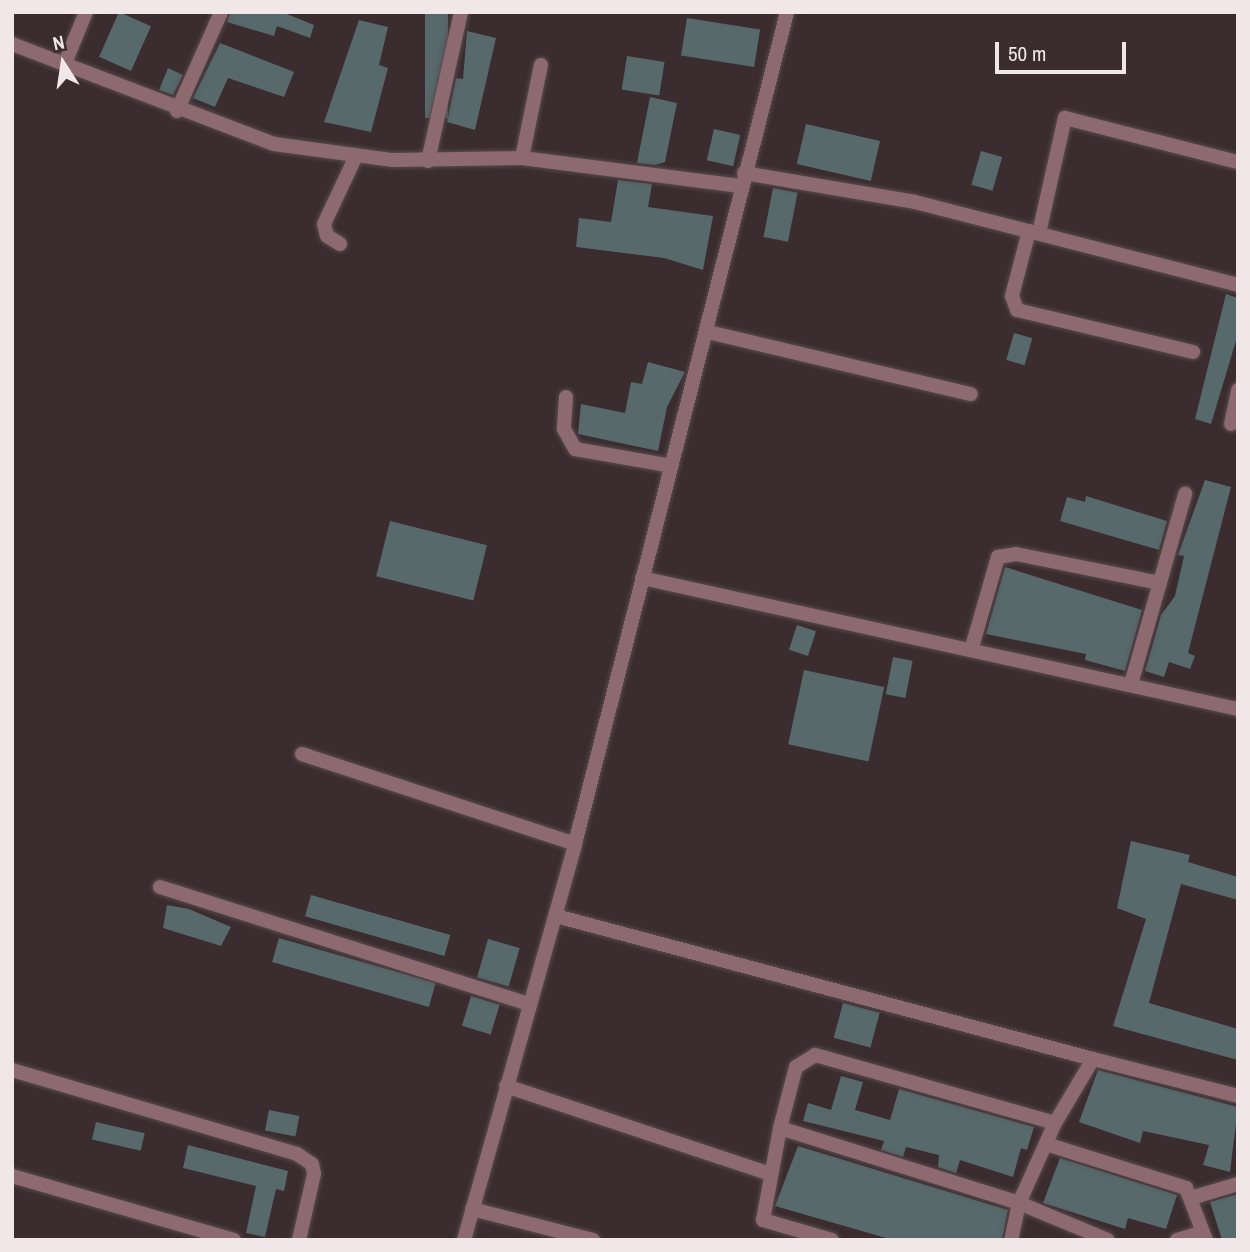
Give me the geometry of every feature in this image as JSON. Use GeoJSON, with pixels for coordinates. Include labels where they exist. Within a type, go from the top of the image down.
{"type":"FeatureCollection","features":[{"type":"Feature","properties":{"kind":"street"},"geometry":{"type":"LineString","coordinates":[[65,63],[86,12]]}},
{"type":"Feature","properties":{"kind":"street"},"geometry":{"type":"LineString","coordinates":[[177,111],[221,12]]}},
{"type":"Feature","properties":{"kind":"street"},"geometry":{"type":"LineString","coordinates":[[428,161],[461,12]]}},
{"type":"Feature","properties":{"kind":"street"},"geometry":{"type":"LineString","coordinates":[[464,1240],[575,844],[708,331],[742,180],[787,12]]}},
{"type":"Feature","properties":{"kind":"street"},"geometry":{"type":"LineString","coordinates":[[12,44],[65,63],[177,111],[274,144],[356,156],[428,161],[522,158],[742,180],[915,202],[1238,285]]}},
{"type":"Feature","properties":{"kind":"street"},"geometry":{"type":"LineString","coordinates":[[522,158],[541,65]]}},
{"type":"Feature","properties":{"kind":"street"},"geometry":{"type":"LineString","coordinates":[[1193,352],[1017,310],[1012,296],[1034,232],[1065,118],[1238,162]]}},
{"type":"Feature","properties":{"kind":"street"},"geometry":{"type":"LineString","coordinates":[[340,244],[327,236],[324,224],[356,156]]}},
{"type":"Feature","properties":{"kind":"street"},"geometry":{"type":"LineString","coordinates":[[708,331],[971,394]]}},
{"type":"Feature","properties":{"kind":"street"},"geometry":{"type":"LineString","coordinates":[[1231,424],[1238,390]]}},
{"type":"Feature","properties":{"kind":"street"},"geometry":{"type":"LineString","coordinates":[[565,397],[564,429],[575,449],[671,466]]}},
{"type":"Feature","properties":{"kind":"street"},"geometry":{"type":"LineString","coordinates":[[1131,684],[1185,494]]}},
{"type":"Feature","properties":{"kind":"street"},"geometry":{"type":"LineString","coordinates":[[972,647],[991,563],[998,558],[1016,554],[1160,583]]}},
{"type":"Feature","properties":{"kind":"street"},"geometry":{"type":"LineString","coordinates":[[642,578],[853,627],[972,647],[1238,709]]}},
{"type":"Feature","properties":{"kind":"street"},"geometry":{"type":"LineString","coordinates":[[302,754],[575,844]]}},
{"type":"Feature","properties":{"kind":"street"},"geometry":{"type":"LineString","coordinates":[[160,887],[529,1004]]}},
{"type":"Feature","properties":{"kind":"street"},"geometry":{"type":"LineString","coordinates":[[556,916],[1238,1096]]}},
{"type":"Feature","properties":{"kind":"street"},"geometry":{"type":"LineString","coordinates":[[832,1240],[763,1220],[768,1173],[796,1067],[815,1055],[1055,1123]]}},
{"type":"Feature","properties":{"kind":"street"},"geometry":{"type":"LineString","coordinates":[[1011,1240],[1019,1203],[1055,1123],[1093,1059]]}},
{"type":"Feature","properties":{"kind":"street"},"geometry":{"type":"LineString","coordinates":[[12,1070],[296,1154],[312,1164],[314,1174],[299,1240]]}},
{"type":"Feature","properties":{"kind":"street"},"geometry":{"type":"LineString","coordinates":[[506,1086],[768,1173]]}},
{"type":"Feature","properties":{"kind":"street"},"geometry":{"type":"LineString","coordinates":[[780,1128],[1019,1203],[1108,1240]]}},
{"type":"Feature","properties":{"kind":"street"},"geometry":{"type":"LineString","coordinates":[[1046,1144],[1175,1183],[1194,1197],[1204,1236],[1177,1240]]}},
{"type":"Feature","properties":{"kind":"street"},"geometry":{"type":"LineString","coordinates":[[12,1176],[234,1240]]}},
{"type":"Feature","properties":{"kind":"street"},"geometry":{"type":"LineString","coordinates":[[1194,1197],[1238,1184]]}},
{"type":"Feature","properties":{"kind":"street"},"geometry":{"type":"LineString","coordinates":[[472,1209],[593,1240]]}},
{"type":"Feature","properties":{"kind":"building"},"geometry":{"type":"Polygon","coordinates":[[[119,12],[151,26],[131,71],[99,57],[119,12]]]}},
{"type":"Feature","properties":{"kind":"building"},"geometry":{"type":"Polygon","coordinates":[[[230,12],[282,12],[314,25],[310,38],[277,26],[274,36],[227,22],[230,12]]]}},
{"type":"Feature","properties":{"kind":"building"},"geometry":{"type":"Polygon","coordinates":[[[425,12],[448,12],[448,118],[425,118],[425,12]]]}},
{"type":"Feature","properties":{"kind":"building"},"geometry":{"type":"Polygon","coordinates":[[[687,18],[760,30],[754,67],[681,56],[687,18]]]}},
{"type":"Feature","properties":{"kind":"building"},"geometry":{"type":"Polygon","coordinates":[[[359,20],[388,27],[379,65],[388,68],[371,132],[324,122],[359,20]]]}},
{"type":"Feature","properties":{"kind":"building"},"geometry":{"type":"Polygon","coordinates":[[[467,31],[496,38],[475,130],[447,122],[456,78],[463,79],[467,31]]]}},
{"type":"Feature","properties":{"kind":"building"},"geometry":{"type":"Polygon","coordinates":[[[220,43],[294,72],[284,97],[228,78],[215,107],[193,98],[220,43]]]}},
{"type":"Feature","properties":{"kind":"building"},"geometry":{"type":"Polygon","coordinates":[[[627,56],[665,62],[659,96],[622,90],[627,56]]]}},
{"type":"Feature","properties":{"kind":"building"},"geometry":{"type":"Polygon","coordinates":[[[168,68],[183,75],[173,95],[159,90],[168,68]]]}},
{"type":"Feature","properties":{"kind":"building"},"geometry":{"type":"Polygon","coordinates":[[[650,97],[677,103],[665,162],[655,165],[637,163],[650,97]]]}},
{"type":"Feature","properties":{"kind":"building"},"geometry":{"type":"Polygon","coordinates":[[[806,124],[880,141],[871,181],[797,164],[806,124]]]}},
{"type":"Feature","properties":{"kind":"building"},"geometry":{"type":"Polygon","coordinates":[[[714,129],[740,135],[733,166],[707,160],[714,129]]]}},
{"type":"Feature","properties":{"kind":"building"},"geometry":{"type":"Polygon","coordinates":[[[981,151],[1002,157],[993,191],[971,185],[981,151]]]}},
{"type":"Feature","properties":{"kind":"building"},"geometry":{"type":"Polygon","coordinates":[[[618,180],[652,184],[648,207],[713,216],[703,270],[664,258],[576,247],[579,218],[611,222],[618,180]]]}},
{"type":"Feature","properties":{"kind":"building"},"geometry":{"type":"Polygon","coordinates":[[[773,188],[798,193],[788,242],[763,237],[773,188]]]}},
{"type":"Feature","properties":{"kind":"building"},"geometry":{"type":"Polygon","coordinates":[[[1226,294],[1238,298],[1238,334],[1211,424],[1195,419],[1226,294]]]}},
{"type":"Feature","properties":{"kind":"building"},"geometry":{"type":"Polygon","coordinates":[[[1014,333],[1032,338],[1025,365],[1006,360],[1014,333]]]}},
{"type":"Feature","properties":{"kind":"building"},"geometry":{"type":"Polygon","coordinates":[[[648,362],[685,372],[667,407],[658,451],[578,434],[581,404],[625,413],[631,382],[642,384],[648,362]]]}},
{"type":"Feature","properties":{"kind":"building"},"geometry":{"type":"Polygon","coordinates":[[[1205,480],[1231,487],[1188,653],[1195,656],[1190,669],[1169,662],[1164,677],[1145,671],[1161,615],[1175,596],[1184,556],[1178,555],[1205,480]]]}},
{"type":"Feature","properties":{"kind":"building"},"geometry":{"type":"Polygon","coordinates":[[[1086,496],[1167,521],[1159,550],[1060,521],[1067,497],[1085,502],[1086,496]]]}},
{"type":"Feature","properties":{"kind":"building"},"geometry":{"type":"Polygon","coordinates":[[[390,521],[487,545],[473,600],[376,576],[390,521]]]}},
{"type":"Feature","properties":{"kind":"building"},"geometry":{"type":"Polygon","coordinates":[[[1005,567],[1142,610],[1125,671],[1085,660],[1086,654],[986,634],[1005,567]]]}},
{"type":"Feature","properties":{"kind":"building"},"geometry":{"type":"Polygon","coordinates":[[[797,625],[816,631],[808,656],[789,650],[797,625]]]}},
{"type":"Feature","properties":{"kind":"building"},"geometry":{"type":"Polygon","coordinates":[[[893,657],[913,661],[905,698],[886,694],[893,657]]]}},
{"type":"Feature","properties":{"kind":"building"},"geometry":{"type":"Polygon","coordinates":[[[804,670],[884,687],[868,761],[788,744],[804,670]]]}},
{"type":"Feature","properties":{"kind":"building"},"geometry":{"type":"Polygon","coordinates":[[[1131,841],[1190,855],[1188,862],[1238,877],[1238,900],[1181,884],[1149,1003],[1238,1029],[1238,1060],[1113,1026],[1146,919],[1117,908],[1131,841]]]}},
{"type":"Feature","properties":{"kind":"building"},"geometry":{"type":"Polygon","coordinates":[[[311,895],[450,935],[444,956],[305,916],[311,895]]]}},
{"type":"Feature","properties":{"kind":"building"},"geometry":{"type":"Polygon","coordinates":[[[167,905],[189,909],[231,927],[221,946],[163,928],[167,905]]]}},
{"type":"Feature","properties":{"kind":"building"},"geometry":{"type":"Polygon","coordinates":[[[279,938],[436,983],[429,1007],[272,962],[279,938]]]}},
{"type":"Feature","properties":{"kind":"building"},"geometry":{"type":"Polygon","coordinates":[[[488,939],[520,948],[509,987],[477,977],[488,939]]]}},
{"type":"Feature","properties":{"kind":"building"},"geometry":{"type":"Polygon","coordinates":[[[471,996],[500,1005],[491,1034],[462,1026],[471,996]]]}},
{"type":"Feature","properties":{"kind":"building"},"geometry":{"type":"Polygon","coordinates":[[[843,1003],[880,1013],[870,1048],[834,1038],[843,1003]]]}},
{"type":"Feature","properties":{"kind":"building"},"geometry":{"type":"Polygon","coordinates":[[[1098,1070],[1238,1107],[1230,1172],[1203,1165],[1209,1145],[1143,1131],[1140,1143],[1079,1122],[1098,1070]]]}},
{"type":"Feature","properties":{"kind":"building"},"geometry":{"type":"Polygon","coordinates":[[[841,1076],[863,1082],[855,1110],[890,1120],[899,1089],[1034,1127],[1027,1150],[1021,1148],[1013,1177],[960,1160],[956,1173],[938,1167],[939,1155],[906,1147],[903,1157],[881,1150],[884,1141],[803,1121],[808,1103],[831,1110],[841,1076]]]}},
{"type":"Feature","properties":{"kind":"building"},"geometry":{"type":"Polygon","coordinates":[[[269,1110],[299,1116],[295,1137],[265,1131],[269,1110]]]}},
{"type":"Feature","properties":{"kind":"building"},"geometry":{"type":"Polygon","coordinates":[[[96,1122],[145,1133],[141,1151],[92,1140],[96,1122]]]}},
{"type":"Feature","properties":{"kind":"building"},"geometry":{"type":"Polygon","coordinates":[[[188,1145],[288,1171],[284,1191],[276,1189],[265,1237],[246,1233],[256,1186],[183,1168],[188,1145]]]}},
{"type":"Feature","properties":{"kind":"building"},"geometry":{"type":"Polygon","coordinates":[[[798,1146],[1008,1210],[1002,1240],[893,1240],[775,1206],[798,1146]]]}},
{"type":"Feature","properties":{"kind":"building"},"geometry":{"type":"Polygon","coordinates":[[[1060,1158],[1177,1195],[1166,1229],[1128,1218],[1125,1229],[1043,1203],[1060,1158]]]}},
{"type":"Feature","properties":{"kind":"building"},"geometry":{"type":"Polygon","coordinates":[[[1238,1194],[1238,1240],[1222,1240],[1210,1202],[1238,1194]]]}}]}
